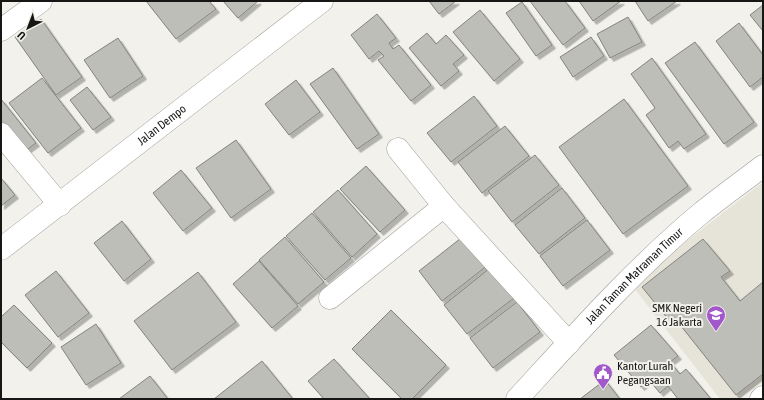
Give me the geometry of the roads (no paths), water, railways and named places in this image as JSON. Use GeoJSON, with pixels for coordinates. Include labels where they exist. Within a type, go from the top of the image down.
{"type":"FeatureCollection","features":[{"type":"Feature","properties":{"kind":"street"},"geometry":{"type":"LineString","coordinates":[[1,30],[41,1]]}},
{"type":"Feature","properties":{"kind":"street","name":"Jalan Dempo"},"geometry":{"type":"LineString","coordinates":[[1,250],[322,1]]}},
{"type":"Feature","properties":{"kind":"street"},"geometry":{"type":"LineString","coordinates":[[1,134],[60,205]]}},
{"type":"Feature","properties":{"kind":"street"},"geometry":{"type":"LineString","coordinates":[[398,149],[444,206],[569,343]]}},
{"type":"Feature","properties":{"kind":"street","name":"Jalan Taman Matraman Timur"},"geometry":{"type":"LineString","coordinates":[[517,399],[634,276],[695,218],[763,166]]}},
{"type":"Feature","properties":{"kind":"street"},"geometry":{"type":"LineString","coordinates":[[330,298],[444,206]]}},
{"type":"Feature","properties":{"kind":"place","name":"SMK Negeri 16 Jakarta"},"geometry":{"type":"Point","coordinates":[716,332]}},
{"type":"Feature","properties":{"kind":"place","name":"Kantor Lurah Pegangsaan"},"geometry":{"type":"Point","coordinates":[603,390]}}]}
